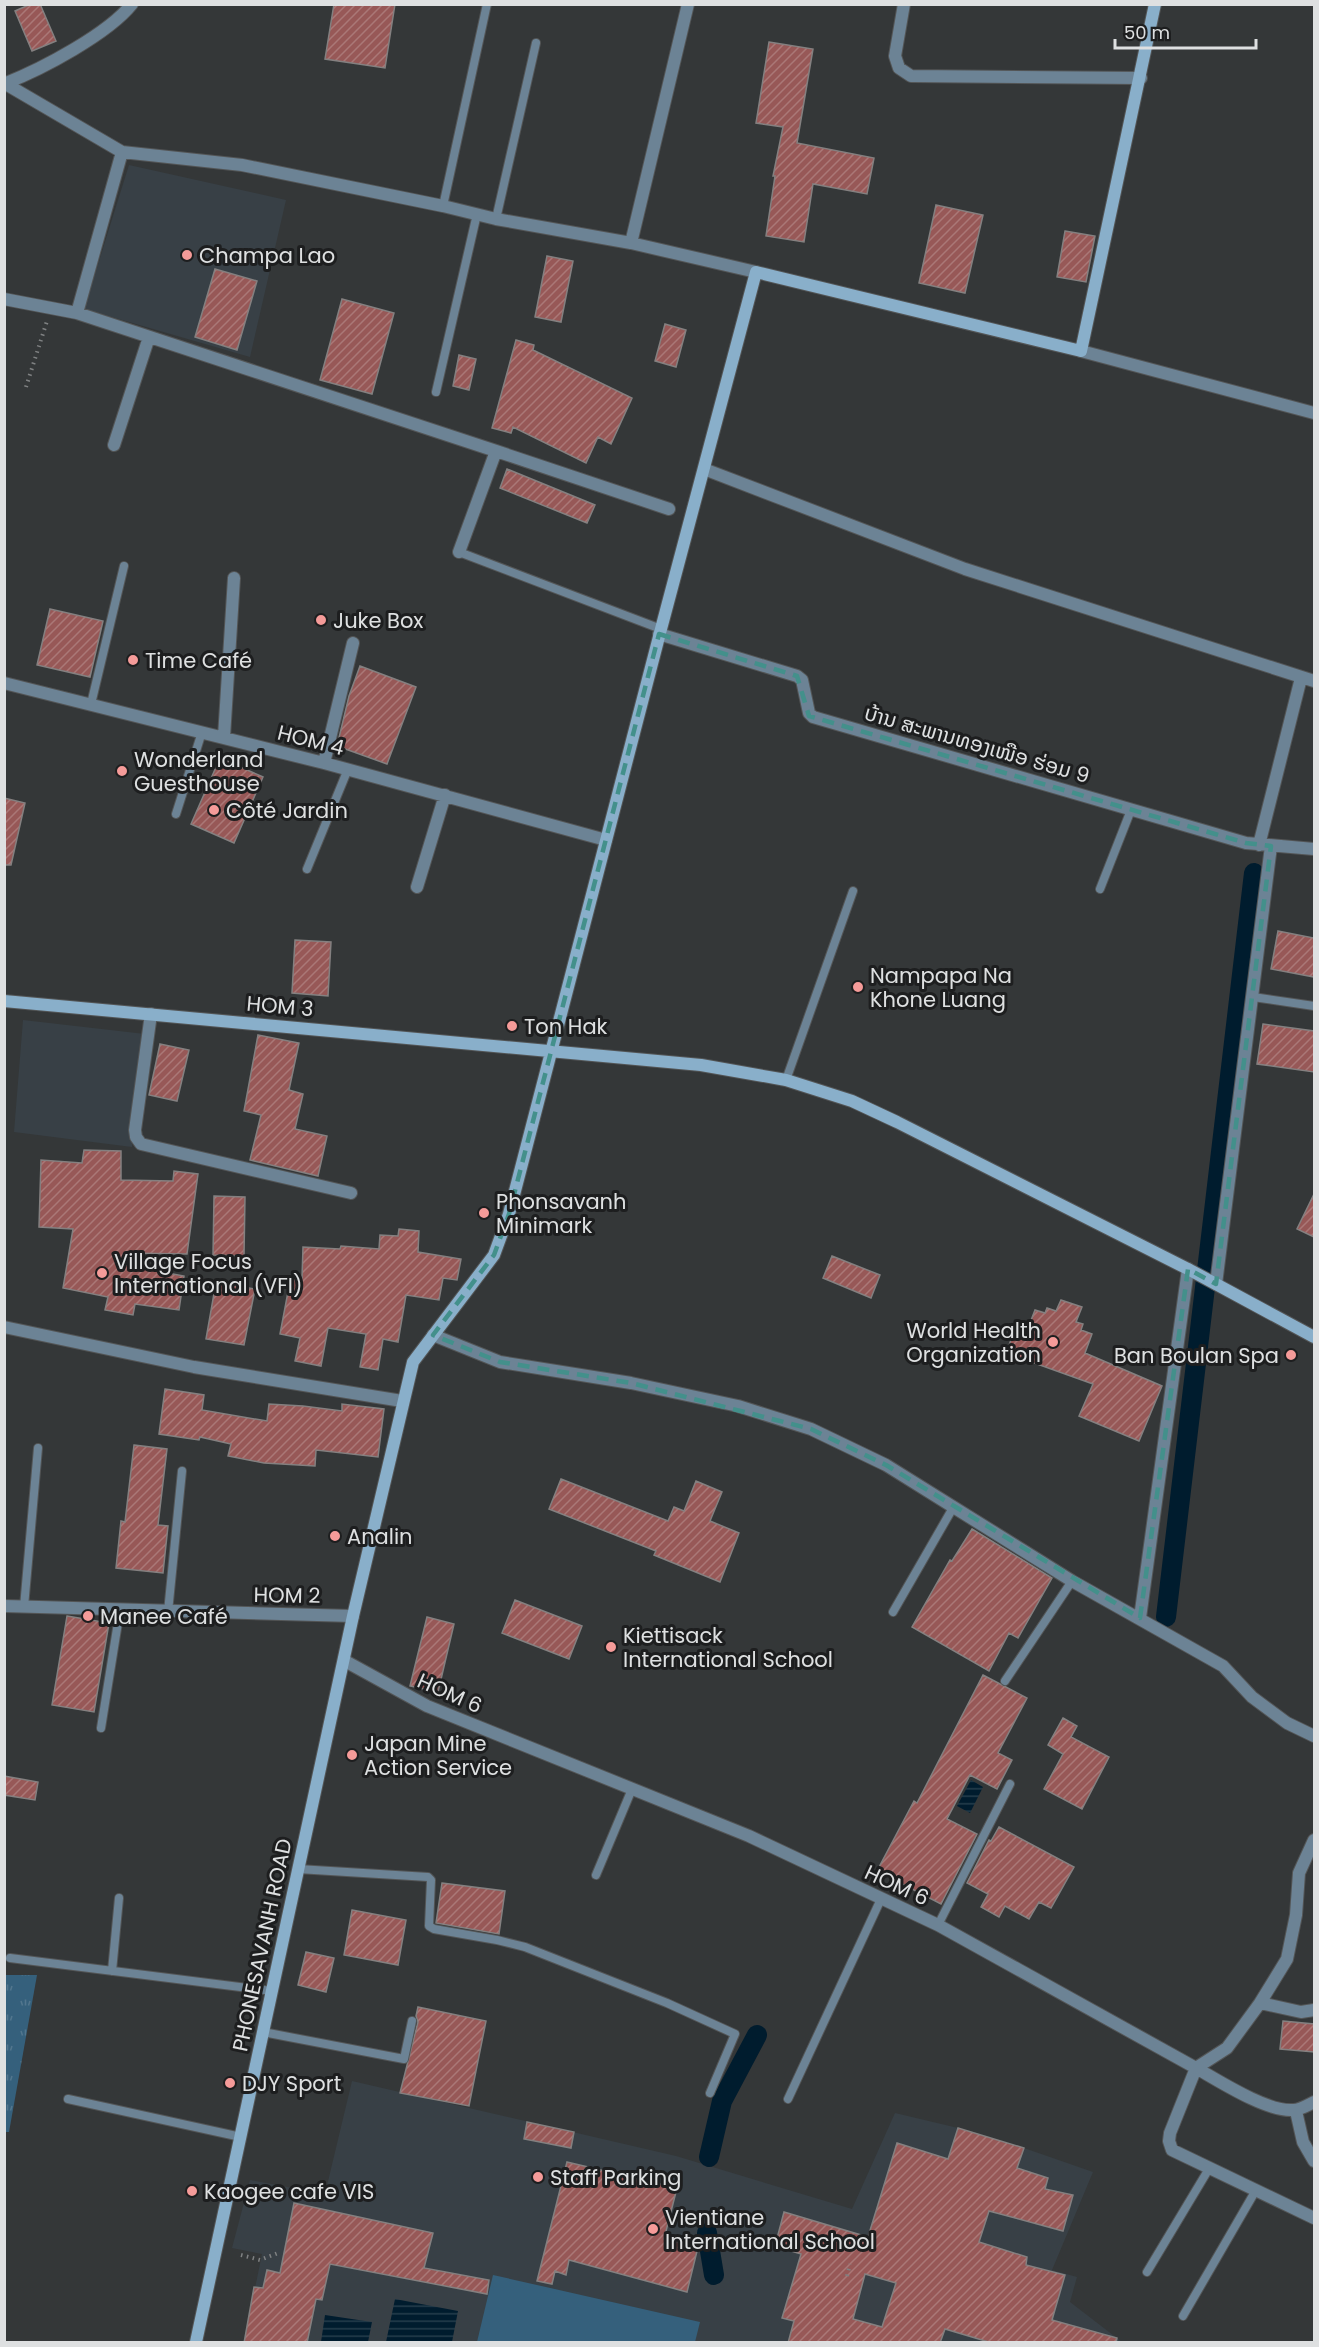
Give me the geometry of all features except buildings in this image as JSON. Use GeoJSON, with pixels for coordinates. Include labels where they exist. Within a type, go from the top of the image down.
{"type":"FeatureCollection","features":[{"type":"Feature","properties":{"kind":"street"},"geometry":{"type":"LineString","coordinates":[[5,83],[50,63],[111,24],[132,4]]}},
{"type":"Feature","properties":{"kind":"street"},"geometry":{"type":"LineString","coordinates":[[632,243],[688,4]]}},
{"type":"Feature","properties":{"kind":"street"},"geometry":{"type":"LineString","coordinates":[[904,4],[895,56],[899,68],[911,76],[1141,78]]}},
{"type":"Feature","properties":{"kind":"street"},"geometry":{"type":"LineString","coordinates":[[1081,351],[1155,4]]}},
{"type":"Feature","properties":{"kind":"street"},"geometry":{"type":"LineString","coordinates":[[5,83],[122,152],[242,165],[496,219],[632,243],[1081,351],[1314,413]]}},
{"type":"Feature","properties":{"kind":"street"},"geometry":{"type":"LineString","coordinates":[[76,313],[122,152]]}},
{"type":"Feature","properties":{"kind":"street","name":"PHONESAVANH ROAD"},"geometry":{"type":"LineString","coordinates":[[196,2343],[353,1616],[402,1401],[413,1362],[494,1255],[509,1214],[756,272]]}},
{"type":"Feature","properties":{"kind":"street"},"geometry":{"type":"LineString","coordinates":[[4,300],[76,313],[669,509]]}},
{"type":"Feature","properties":{"kind":"street"},"geometry":{"type":"LineString","coordinates":[[114,445],[149,337]]}},
{"type":"Feature","properties":{"kind":"street"},"geometry":{"type":"LineString","coordinates":[[459,552],[496,451]]}},
{"type":"Feature","properties":{"kind":"street"},"geometry":{"type":"LineString","coordinates":[[704,469],[965,569],[1314,681]]}},
{"type":"Feature","properties":{"kind":"street"},"geometry":{"type":"LineString","coordinates":[[224,737],[234,578]]}},
{"type":"Feature","properties":{"kind":"street","name":"ບ້ານ ສະພານທອງເໜືອ ຮ່ອມ 9"},"geometry":{"type":"LineString","coordinates":[[660,632],[797,676],[802,680],[809,713],[813,717],[1131,810],[1265,846],[1314,849]]}},
{"type":"Feature","properties":{"kind":"street"},"geometry":{"type":"LineString","coordinates":[[324,763],[353,643]]}},
{"type":"Feature","properties":{"kind":"street"},"geometry":{"type":"LineString","coordinates":[[1216,1284],[1253,998],[1265,846],[1301,678]]}},
{"type":"Feature","properties":{"kind":"street","name":"HOM 4"},"geometry":{"type":"LineString","coordinates":[[4,683],[348,769],[606,840]]}},
{"type":"Feature","properties":{"kind":"street"},"geometry":{"type":"LineString","coordinates":[[417,887],[445,795]]}},
{"type":"Feature","properties":{"kind":"street","name":"HOM 3"},"geometry":{"type":"LineString","coordinates":[[4,1001],[701,1065],[786,1080],[852,1101],[897,1122],[1188,1269],[1314,1337]]}},
{"type":"Feature","properties":{"kind":"street"},"geometry":{"type":"LineString","coordinates":[[151,1014],[135,1130],[136,1137],[141,1144],[351,1193]]}},
{"type":"Feature","properties":{"kind":"street"},"geometry":{"type":"LineString","coordinates":[[1140,1618],[1188,1269]]}},
{"type":"Feature","properties":{"kind":"street"},"geometry":{"type":"LineString","coordinates":[[4,1326],[194,1367],[402,1401]]}},
{"type":"Feature","properties":{"kind":"street"},"geometry":{"type":"LineString","coordinates":[[433,1335],[500,1362],[642,1386],[738,1406],[811,1429],[886,1465],[1072,1581],[1223,1666],[1252,1696],[1287,1723],[1314,1736]]}},
{"type":"Feature","properties":{"kind":"street","name":"HOM 2"},"geometry":{"type":"LineString","coordinates":[[4,1606],[353,1616]]}},
{"type":"Feature","properties":{"kind":"street","name":"HOM 6"},"geometry":{"type":"LineString","coordinates":[[345,1661],[427,1706],[749,1836],[938,1925],[1230,2088],[1280,2110],[1296,2110]]}},
{"type":"Feature","properties":{"kind":"street"},"geometry":{"type":"LineString","coordinates":[[1314,1839],[1299,1873],[1296,1915],[1287,1959],[1260,2003],[1227,2048],[1196,2068],[1168,2141],[1172,2150],[1314,2218]]}},
{"type":"Feature","properties":{"kind":"street"},"geometry":{"type":"LineString","coordinates":[[1260,2003],[1301,2012],[1314,2010]]}},
{"type":"Feature","properties":{"kind":"street"},"geometry":{"type":"LineString","coordinates":[[1314,2102],[1296,2110],[1303,2142],[1314,2161]]}},
{"type":"Feature","properties":{"kind":"lane"},"geometry":{"type":"LineString","coordinates":[[443,206],[487,4]]}},
{"type":"Feature","properties":{"kind":"lane"},"geometry":{"type":"LineString","coordinates":[[496,219],[536,43]]}},
{"type":"Feature","properties":{"kind":"lane"},"geometry":{"type":"LineString","coordinates":[[436,392],[477,214]]}},
{"type":"Feature","properties":{"kind":"lane"},"geometry":{"type":"LineString","coordinates":[[459,552],[660,632]]}},
{"type":"Feature","properties":{"kind":"lane"},"geometry":{"type":"LineString","coordinates":[[91,704],[124,566]]}},
{"type":"Feature","properties":{"kind":"lane"},"geometry":{"type":"LineString","coordinates":[[176,814],[202,732]]}},
{"type":"Feature","properties":{"kind":"lane"},"geometry":{"type":"LineString","coordinates":[[308,869],[348,769]]}},
{"type":"Feature","properties":{"kind":"lane"},"geometry":{"type":"LineString","coordinates":[[1100,890],[1131,810]]}},
{"type":"Feature","properties":{"kind":"lane"},"geometry":{"type":"LineString","coordinates":[[786,1080],[853,891]]}},
{"type":"Feature","properties":{"kind":"lane"},"geometry":{"type":"LineString","coordinates":[[1253,998],[1314,1006]]}},
{"type":"Feature","properties":{"kind":"lane"},"geometry":{"type":"LineString","coordinates":[[24,1607],[38,1448]]}},
{"type":"Feature","properties":{"kind":"lane"},"geometry":{"type":"LineString","coordinates":[[168,1612],[182,1471]]}},
{"type":"Feature","properties":{"kind":"lane"},"geometry":{"type":"LineString","coordinates":[[893,1612],[954,1506]]}},
{"type":"Feature","properties":{"kind":"lane"},"geometry":{"type":"LineString","coordinates":[[1005,1681],[1072,1581]]}},
{"type":"Feature","properties":{"kind":"lane"},"geometry":{"type":"LineString","coordinates":[[101,1728],[120,1610]]}},
{"type":"Feature","properties":{"kind":"lane"},"geometry":{"type":"LineString","coordinates":[[938,1925],[1010,1784]]}},
{"type":"Feature","properties":{"kind":"lane"},"geometry":{"type":"LineString","coordinates":[[596,1875],[632,1789]]}},
{"type":"Feature","properties":{"kind":"lane"},"geometry":{"type":"LineString","coordinates":[[298,1869],[428,1877],[430,1880],[429,1926],[434,1929],[525,1947],[667,2003],[735,2034],[710,2093]]}},
{"type":"Feature","properties":{"kind":"lane"},"geometry":{"type":"LineString","coordinates":[[112,1971],[119,1898]]}},
{"type":"Feature","properties":{"kind":"lane"},"geometry":{"type":"LineString","coordinates":[[788,2099],[881,1899]]}},
{"type":"Feature","properties":{"kind":"lane"},"geometry":{"type":"LineString","coordinates":[[10,1958],[272,1991]]}},
{"type":"Feature","properties":{"kind":"lane"},"geometry":{"type":"LineString","coordinates":[[263,2032],[404,2059],[412,2021]]}},
{"type":"Feature","properties":{"kind":"lane"},"geometry":{"type":"LineString","coordinates":[[68,2099],[241,2137]]}},
{"type":"Feature","properties":{"kind":"lane"},"geometry":{"type":"LineString","coordinates":[[1147,2272],[1210,2167]]}},
{"type":"Feature","properties":{"kind":"lane"},"geometry":{"type":"LineString","coordinates":[[1183,2316],[1256,2190]]}},
{"type":"Feature","properties":{"kind":"path"},"geometry":{"type":"LineString","coordinates":[[26,387],[51,309]]}},
{"type":"Feature","properties":{"kind":"path"},"geometry":{"type":"LineString","coordinates":[[241,2255],[260,2260],[278,2253]]}},
{"type":"Feature","properties":{"kind":"path"},"geometry":{"type":"LineString","coordinates":[[847,2276],[850,2264]]}},
{"type":"Feature","properties":{"kind":"highlighted area"},"geometry":{"type":"Polygon","coordinates":[[[659,634],[797,676],[809,716],[1246,843],[1271,846],[1216,1284],[1188,1269],[1140,1618],[886,1465],[811,1429],[631,1383],[500,1362],[433,1335],[494,1255],[509,1214],[659,634]]]}},
{"type":"Feature","properties":{"kind":"shaded area","name":"Champa Lao"},"geometry":{"type":"Polygon","coordinates":[[[129,165],[286,200],[250,357],[84,309],[129,165]]]}},
{"type":"Feature","properties":{"kind":"shaded area"},"geometry":{"type":"Polygon","coordinates":[[[23,1020],[145,1034],[132,1147],[14,1132],[23,1020]]]}},
{"type":"Feature","properties":{"kind":"shaded area"},"geometry":{"type":"Polygon","coordinates":[[[971,1780],[983,1787],[970,1813],[957,1806],[971,1780]]]}},
{"type":"Feature","properties":{"kind":"shaded area","name":"Vientiane International School"},"geometry":{"type":"Polygon","coordinates":[[[352,2081],[676,2156],[852,2209],[895,2113],[958,2128],[1024,2148],[1093,2172],[1052,2270],[1077,2277],[1070,2302],[1122,2342],[244,2342],[262,2254],[232,2248],[250,2180],[325,2194],[352,2081]]]}},
{"type":"Feature","properties":{"kind":"shaded area"},"geometry":{"type":"Polygon","coordinates":[[[395,2299],[458,2311],[452,2342],[386,2342],[395,2299]]]}},
{"type":"Feature","properties":{"kind":"shaded area"},"geometry":{"type":"Polygon","coordinates":[[[325,2315],[372,2322],[368,2342],[321,2342],[325,2315]]]}},
{"type":"Feature","properties":{"kind":"green space"},"geometry":{"type":"Polygon","coordinates":[[[5,1975],[37,1975],[9,2132],[4,2132],[5,1975]]]}},
{"type":"Feature","properties":{"kind":"green space"},"geometry":{"type":"Polygon","coordinates":[[[493,2275],[700,2322],[695,2342],[477,2342],[493,2275]]]}},
{"type":"Feature","properties":{"kind":"waterway"},"geometry":{"type":"LineString","coordinates":[[1166,1617],[1254,873]]}},
{"type":"Feature","properties":{"kind":"waterway"},"geometry":{"type":"LineString","coordinates":[[709,2157],[722,2101],[757,2035]]}},
{"type":"Feature","properties":{"kind":"waterway"},"geometry":{"type":"LineString","coordinates":[[707,2233],[714,2275]]}},
{"type":"Feature","properties":{"kind":"place","name":"Champa Lao"},"geometry":{"type":"Point","coordinates":[187,255]}},
{"type":"Feature","properties":{"kind":"place","name":"Juke Box"},"geometry":{"type":"Point","coordinates":[321,620]}},
{"type":"Feature","properties":{"kind":"place","name":"Time Café"},"geometry":{"type":"Point","coordinates":[133,660]}},
{"type":"Feature","properties":{"kind":"place","name":"Wonderland Guesthouse"},"geometry":{"type":"Point","coordinates":[122,771]}},
{"type":"Feature","properties":{"kind":"place","name":"Côté Jardin"},"geometry":{"type":"Point","coordinates":[214,810]}},
{"type":"Feature","properties":{"kind":"place","name":"Nampapa Na Khone Luang"},"geometry":{"type":"Point","coordinates":[858,987]}},
{"type":"Feature","properties":{"kind":"place","name":"Ton Hak"},"geometry":{"type":"Point","coordinates":[512,1026]}},
{"type":"Feature","properties":{"kind":"place","name":"Phonsavanh Minimark"},"geometry":{"type":"Point","coordinates":[484,1213]}},
{"type":"Feature","properties":{"kind":"place","name":"Village Focus International (VFI)"},"geometry":{"type":"Point","coordinates":[102,1273]}},
{"type":"Feature","properties":{"kind":"place","name":"World Health Organization"},"geometry":{"type":"Point","coordinates":[1053,1342]}},
{"type":"Feature","properties":{"kind":"place","name":"Ban Boulan Spa"},"geometry":{"type":"Point","coordinates":[1291,1355]}},
{"type":"Feature","properties":{"kind":"place","name":"Analin"},"geometry":{"type":"Point","coordinates":[335,1536]}},
{"type":"Feature","properties":{"kind":"place","name":"Manee Café"},"geometry":{"type":"Point","coordinates":[88,1616]}},
{"type":"Feature","properties":{"kind":"place","name":"Kiettisack International School"},"geometry":{"type":"Point","coordinates":[611,1647]}},
{"type":"Feature","properties":{"kind":"place","name":"Japan Mine Action Service"},"geometry":{"type":"Point","coordinates":[352,1755]}},
{"type":"Feature","properties":{"kind":"place","name":"DJY Sport"},"geometry":{"type":"Point","coordinates":[230,2083]}},
{"type":"Feature","properties":{"kind":"place","name":"Staff Parking"},"geometry":{"type":"Point","coordinates":[538,2177]}},
{"type":"Feature","properties":{"kind":"place","name":"Kaogee cafe VIS"},"geometry":{"type":"Point","coordinates":[192,2191]}},
{"type":"Feature","properties":{"kind":"place","name":"Vientiane International School"},"geometry":{"type":"Point","coordinates":[653,2229]}}]}
